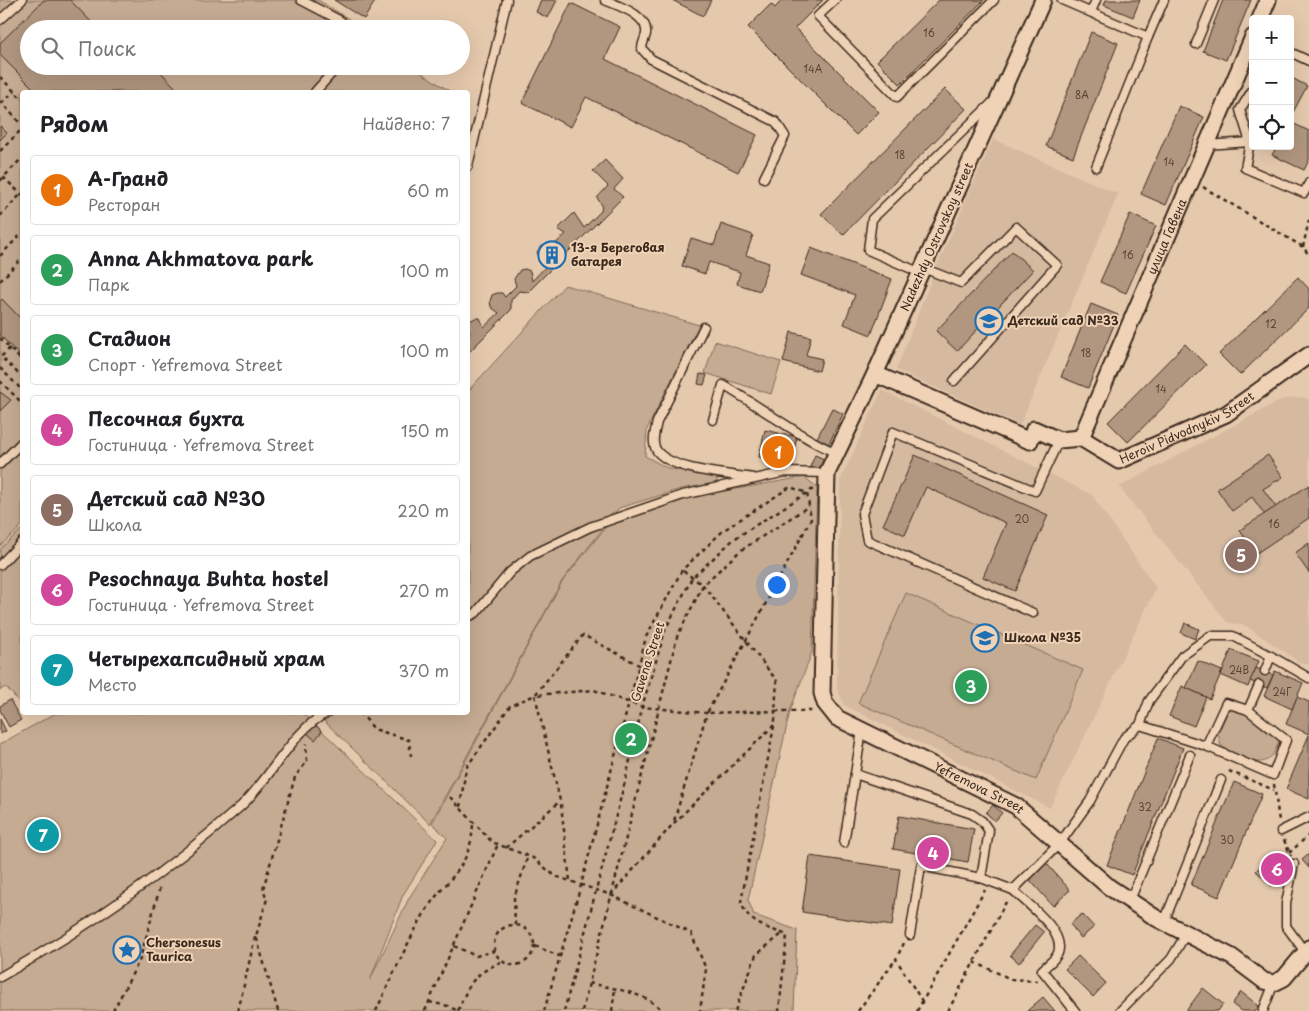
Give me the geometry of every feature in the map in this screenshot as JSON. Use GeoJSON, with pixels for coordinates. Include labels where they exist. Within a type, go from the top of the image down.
{"type":"FeatureCollection","features":[{"type":"Feature","properties":{"kind":"street"},"geometry":{"type":"LineString","coordinates":[[1262,15],[1268,0]]}},
{"type":"Feature","properties":{"kind":"street","name":"Nadezhdy Ostrovskoy street"},"geometry":{"type":"LineString","coordinates":[[826,477],[875,374],[1042,1]]}},
{"type":"Feature","properties":{"kind":"street","name":"улица Гавена"},"geometry":{"type":"LineString","coordinates":[[1081,438],[1249,46]]}},
{"type":"Feature","properties":{"kind":"street","name":"Heroiv Pidvodnykiv Street"},"geometry":{"type":"LineString","coordinates":[[1081,438],[1119,461],[1226,414],[1309,356]]}},
{"type":"Feature","properties":{"kind":"street"},"geometry":{"type":"LineString","coordinates":[[875,374],[1030,441],[1034,429],[1059,440],[1081,438]]}},
{"type":"Feature","properties":{"kind":"street"},"geometry":{"type":"LineString","coordinates":[[826,477],[822,694],[830,711]]}},
{"type":"Feature","properties":{"kind":"street","name":"Yefremova Street"},"geometry":{"type":"LineString","coordinates":[[830,711],[837,718],[1016,806],[1109,887],[1164,922],[1232,957],[1264,981],[1274,983]]}},
{"type":"Feature","properties":{"kind":"street"},"geometry":{"type":"LineString","coordinates":[[1274,983],[1284,978],[1307,950]]}},
{"type":"Feature","properties":{"kind":"lane"},"geometry":{"type":"LineString","coordinates":[[0,20],[22,0]]}},
{"type":"Feature","properties":{"kind":"lane"},"geometry":{"type":"LineString","coordinates":[[301,0],[339,20]]}},
{"type":"Feature","properties":{"kind":"lane"},"geometry":{"type":"LineString","coordinates":[[470,157],[507,0]]}},
{"type":"Feature","properties":{"kind":"lane"},"geometry":{"type":"LineString","coordinates":[[605,0],[638,17],[643,22],[646,33],[642,49],[651,60],[776,122],[785,136],[764,178]]}},
{"type":"Feature","properties":{"kind":"lane"},"geometry":{"type":"LineString","coordinates":[[835,0],[818,16],[897,97],[994,0]]}},
{"type":"Feature","properties":{"kind":"lane"},"geometry":{"type":"LineString","coordinates":[[1062,0],[1148,37]]}},
{"type":"Feature","properties":{"kind":"lane"},"geometry":{"type":"LineString","coordinates":[[1091,12],[1096,0]]}},
{"type":"Feature","properties":{"kind":"lane"},"geometry":{"type":"LineString","coordinates":[[1096,167],[1164,0]]}},
{"type":"Feature","properties":{"kind":"lane"},"geometry":{"type":"LineString","coordinates":[[1196,44],[1214,0]]}},
{"type":"Feature","properties":{"kind":"lane"},"geometry":{"type":"LineString","coordinates":[[1294,54],[1309,62]]}},
{"type":"Feature","properties":{"kind":"lane"},"geometry":{"type":"LineString","coordinates":[[318,90],[330,75]]}},
{"type":"Feature","properties":{"kind":"lane"},"geometry":{"type":"LineString","coordinates":[[954,381],[1057,265],[1016,228],[962,283],[868,250],[872,219],[1001,93]]}},
{"type":"Feature","properties":{"kind":"lane"},"geometry":{"type":"LineString","coordinates":[[1249,95],[1240,110],[1249,139]]}},
{"type":"Feature","properties":{"kind":"lane"},"geometry":{"type":"LineString","coordinates":[[1206,146],[1249,142]]}},
{"type":"Feature","properties":{"kind":"lane"},"geometry":{"type":"LineString","coordinates":[[1249,147],[1245,168],[1304,193],[1309,184]]}},
{"type":"Feature","properties":{"kind":"lane"},"geometry":{"type":"LineString","coordinates":[[704,326],[657,422],[653,436],[656,450],[668,461],[681,465],[757,479]]}},
{"type":"Feature","properties":{"kind":"lane"},"geometry":{"type":"LineString","coordinates":[[713,420],[723,385],[765,409],[800,436],[836,453]]}},
{"type":"Feature","properties":{"kind":"lane"},"geometry":{"type":"LineString","coordinates":[[1033,613],[867,540],[862,514],[893,432],[1035,491],[1059,440]]}},
{"type":"Feature","properties":{"kind":"lane"},"geometry":{"type":"LineString","coordinates":[[0,464],[20,444]]}},
{"type":"Feature","properties":{"kind":"lane"},"geometry":{"type":"LineString","coordinates":[[470,616],[476,613],[510,572],[530,556],[590,527],[683,495],[786,472],[826,477]]}},
{"type":"Feature","properties":{"kind":"lane"},"geometry":{"type":"LineString","coordinates":[[0,565],[20,544]]}},
{"type":"Feature","properties":{"kind":"lane"},"geometry":{"type":"LineString","coordinates":[[1012,890],[1060,843],[1090,801],[1124,738],[1140,725],[1149,702],[1182,656],[1210,636],[1233,636],[1309,678]]}},
{"type":"Feature","properties":{"kind":"lane"},"geometry":{"type":"LineString","coordinates":[[1265,672],[1271,656]]}},
{"type":"Feature","properties":{"kind":"lane"},"geometry":{"type":"LineString","coordinates":[[1248,710],[1259,685]]}},
{"type":"Feature","properties":{"kind":"lane"},"geometry":{"type":"LineString","coordinates":[[1140,725],[1206,746],[1273,775],[1286,740],[1248,710],[1226,702],[1206,746]]}},
{"type":"Feature","properties":{"kind":"lane"},"geometry":{"type":"LineString","coordinates":[[0,978],[54,946],[165,867],[242,805],[305,731],[323,715]]}},
{"type":"Feature","properties":{"kind":"lane"},"geometry":{"type":"LineString","coordinates":[[844,843],[862,730]]}},
{"type":"Feature","properties":{"kind":"lane"},"geometry":{"type":"LineString","coordinates":[[1130,900],[1190,754]]}},
{"type":"Feature","properties":{"kind":"lane"},"geometry":{"type":"LineString","coordinates":[[855,774],[972,814],[982,821],[989,831],[981,878]]}},
{"type":"Feature","properties":{"kind":"lane"},"geometry":{"type":"LineString","coordinates":[[1164,922],[1222,780]]}},
{"type":"Feature","properties":{"kind":"lane"},"geometry":{"type":"LineString","coordinates":[[1281,831],[1309,817]]}},
{"type":"Feature","properties":{"kind":"lane"},"geometry":{"type":"LineString","coordinates":[[1294,864],[1286,903],[1286,926],[1307,950]]}},
{"type":"Feature","properties":{"kind":"lane"},"geometry":{"type":"LineString","coordinates":[[910,936],[921,866],[981,878],[1012,890],[1054,929],[1059,940],[1058,953],[1042,970],[1075,1011]]}},
{"type":"Feature","properties":{"kind":"lane"},"geometry":{"type":"LineString","coordinates":[[1120,1011],[1171,959],[1186,934]]}},
{"type":"Feature","properties":{"kind":"lane"},"geometry":{"type":"LineString","coordinates":[[1263,1011],[1274,983]]}},
{"type":"Feature","properties":{"kind":"path"},"geometry":{"type":"LineString","coordinates":[[0,77],[20,97]]}},
{"type":"Feature","properties":{"kind":"path"},"geometry":{"type":"LineString","coordinates":[[15,91],[1,102],[20,122]]}},
{"type":"Feature","properties":{"kind":"path"},"geometry":{"type":"LineString","coordinates":[[0,151],[20,130]]}},
{"type":"Feature","properties":{"kind":"path"},"geometry":{"type":"LineString","coordinates":[[0,180],[20,160]]}},
{"type":"Feature","properties":{"kind":"path"},"geometry":{"type":"LineString","coordinates":[[3,177],[20,192]]}},
{"type":"Feature","properties":{"kind":"path"},"geometry":{"type":"LineString","coordinates":[[1192,180],[1302,247],[1309,255]]}},
{"type":"Feature","properties":{"kind":"path"},"geometry":{"type":"LineString","coordinates":[[0,216],[20,196]]}},
{"type":"Feature","properties":{"kind":"path"},"geometry":{"type":"LineString","coordinates":[[1302,247],[1309,220]]}},
{"type":"Feature","properties":{"kind":"path"},"geometry":{"type":"LineString","coordinates":[[0,256],[20,236]]}},
{"type":"Feature","properties":{"kind":"path"},"geometry":{"type":"LineString","coordinates":[[0,281],[20,260]]}},
{"type":"Feature","properties":{"kind":"path"},"geometry":{"type":"LineString","coordinates":[[0,338],[20,359]]}},
{"type":"Feature","properties":{"kind":"path"},"geometry":{"type":"LineString","coordinates":[[10,348],[1,357],[20,375]]}},
{"type":"Feature","properties":{"kind":"path"},"geometry":{"type":"LineString","coordinates":[[0,368],[20,388]]}},
{"type":"Feature","properties":{"kind":"path"},"geometry":{"type":"LineString","coordinates":[[0,381],[20,401]]}},
{"type":"Feature","properties":{"kind":"path","name":"Gavena Street"},"geometry":{"type":"LineString","coordinates":[[564,1011],[626,778],[642,707],[666,628],[692,578],[734,539],[807,493],[826,477]]}},
{"type":"Feature","properties":{"kind":"path"},"geometry":{"type":"LineString","coordinates":[[544,1011],[581,885],[646,637],[682,570],[724,530],[790,487],[807,493],[811,519],[707,712],[673,824]]}},
{"type":"Feature","properties":{"kind":"path"},"geometry":{"type":"LineString","coordinates":[[582,1011],[677,637],[703,585],[740,551],[809,506]]}},
{"type":"Feature","properties":{"kind":"path"},"geometry":{"type":"LineString","coordinates":[[682,570],[703,585],[777,682],[774,724],[741,902],[745,915],[759,925],[788,935],[779,1011]]}},
{"type":"Feature","properties":{"kind":"path"},"geometry":{"type":"LineString","coordinates":[[535,695],[583,635],[639,666]]}},
{"type":"Feature","properties":{"kind":"path"},"geometry":{"type":"LineString","coordinates":[[460,808],[466,768],[510,706],[535,695],[594,690],[642,707],[659,709],[707,712],[830,711]]}},
{"type":"Feature","properties":{"kind":"path"},"geometry":{"type":"LineString","coordinates":[[535,695],[560,801],[570,882]]}},
{"type":"Feature","properties":{"kind":"path"},"geometry":{"type":"LineString","coordinates":[[362,715],[374,729],[409,740],[411,756]]}},
{"type":"Feature","properties":{"kind":"path"},"geometry":{"type":"LineString","coordinates":[[611,895],[673,824],[774,724]]}},
{"type":"Feature","properties":{"kind":"path"},"geometry":{"type":"LineString","coordinates":[[238,1011],[267,899],[263,888],[295,777],[307,761],[305,731]]}},
{"type":"Feature","properties":{"kind":"path"},"geometry":{"type":"LineString","coordinates":[[1222,780],[1226,770],[1275,790]]}},
{"type":"Feature","properties":{"kind":"path"},"geometry":{"type":"LineString","coordinates":[[450,797],[492,842],[528,856],[555,876],[611,895],[691,933],[706,969],[700,1011]]}},
{"type":"Feature","properties":{"kind":"path"},"geometry":{"type":"LineString","coordinates":[[506,848],[560,801]]}},
{"type":"Feature","properties":{"kind":"path"},"geometry":{"type":"LineString","coordinates":[[376,1011],[425,913],[460,868],[473,841],[473,822]]}},
{"type":"Feature","properties":{"kind":"path"},"geometry":{"type":"LineString","coordinates":[[1289,853],[1309,835]]}},
{"type":"Feature","properties":{"kind":"path"},"geometry":{"type":"LineString","coordinates":[[425,1011],[498,844]]}},
{"type":"Feature","properties":{"kind":"path"},"geometry":{"type":"LineString","coordinates":[[514,925],[514,898],[528,856]]}},
{"type":"Feature","properties":{"kind":"path"},"geometry":{"type":"LineString","coordinates":[[114,1011],[140,960],[165,867]]}},
{"type":"Feature","properties":{"kind":"path"},"geometry":{"type":"LineString","coordinates":[[917,1011],[990,881]]}},
{"type":"Feature","properties":{"kind":"path"},"geometry":{"type":"LineString","coordinates":[[948,1011],[1012,890]]}},
{"type":"Feature","properties":{"kind":"path"},"geometry":{"type":"LineString","coordinates":[[510,924],[521,926],[531,936],[535,946],[530,959],[520,965],[510,964],[494,951],[496,935],[501,927],[510,924]]}},
{"type":"Feature","properties":{"kind":"path"},"geometry":{"type":"LineString","coordinates":[[735,1011],[756,955],[783,934]]}},
{"type":"Feature","properties":{"kind":"path"},"geometry":{"type":"LineString","coordinates":[[256,936],[278,1011]]}},
{"type":"Feature","properties":{"kind":"path"},"geometry":{"type":"LineString","coordinates":[[858,1011],[910,936]]}},
{"type":"Feature","properties":{"kind":"path"},"geometry":{"type":"LineString","coordinates":[[453,945],[476,956],[494,951]]}},
{"type":"Feature","properties":{"kind":"path"},"geometry":{"type":"LineString","coordinates":[[535,946],[559,956]]}},
{"type":"Feature","properties":{"kind":"path"},"geometry":{"type":"LineString","coordinates":[[896,958],[922,1001]]}},
{"type":"Feature","properties":{"kind":"path"},"geometry":{"type":"LineString","coordinates":[[429,1002],[448,1006],[458,1011],[469,983],[484,970],[504,960]]}},
{"type":"Feature","properties":{"kind":"path"},"geometry":{"type":"LineString","coordinates":[[974,962],[1011,979],[1037,982],[1046,975]]}},
{"type":"Feature","properties":{"kind":"path"},"geometry":{"type":"LineString","coordinates":[[589,983],[653,1001],[663,1011]]}},
{"type":"Feature","properties":{"kind":"path"},"geometry":{"type":"LineString","coordinates":[[612,1011],[615,989]]}},
{"type":"Feature","properties":{"kind":"shaded area"},"geometry":{"type":"Polygon","coordinates":[[[0,0],[318,0],[350,20],[20,20],[20,75],[425,75],[448,90],[20,90],[20,528],[0,546],[0,0]]]}},
{"type":"Feature","properties":{"kind":"shaded area","name":"Детский сад №33"},"geometry":{"type":"Polygon","coordinates":[[[993,139],[1118,194],[1020,425],[896,370],[934,273],[993,139]]]}},
{"type":"Feature","properties":{"kind":"shaded area"},"geometry":{"type":"Polygon","coordinates":[[[565,285],[699,325],[647,429],[645,456],[667,468],[718,478],[716,483],[681,489],[619,508],[562,581],[430,824],[318,715],[470,715],[470,389],[565,285]]]}},
{"type":"Feature","properties":{"kind":"shaded area"},"geometry":{"type":"Polygon","coordinates":[[[715,341],[781,362],[771,394],[705,373],[715,341]]]}},
{"type":"Feature","properties":{"kind":"shaded area","name":"Школа №35"},"geometry":{"type":"Polygon","coordinates":[[[882,390],[1092,495],[1156,588],[1050,808],[844,705],[837,688],[840,481],[882,390]]]}},
{"type":"Feature","properties":{"kind":"shaded area"},"geometry":{"type":"Polygon","coordinates":[[[1303,397],[1309,400],[1309,664],[1302,664],[1246,626],[1227,622],[1119,487],[1283,399],[1303,397]]]}},
{"type":"Feature","properties":{"kind":"shaded area"},"geometry":{"type":"Polygon","coordinates":[[[804,477],[817,487],[812,652],[790,711],[748,900],[754,915],[797,930],[794,1011],[0,1011],[0,744],[52,715],[305,715],[437,840],[403,895],[370,980],[409,898],[447,838],[432,823],[562,582],[609,523],[685,498],[804,477]]]}},
{"type":"Feature","properties":{"kind":"shaded area"},"geometry":{"type":"Polygon","coordinates":[[[20,531],[20,703],[6,687],[0,690],[0,549],[20,531]]]}},
{"type":"Feature","properties":{"kind":"shaded area"},"geometry":{"type":"Polygon","coordinates":[[[906,593],[1083,670],[1036,780],[858,703],[906,593]]]}},
{"type":"Feature","properties":{"kind":"shaded area"},"geometry":{"type":"Polygon","coordinates":[[[1229,709],[1246,712],[1279,740],[1270,758],[1263,762],[1256,762],[1239,756],[1221,746],[1218,734],[1229,709]]]}},
{"type":"Feature","properties":{"kind":"building"},"geometry":{"type":"Polygon","coordinates":[[[44,0],[70,0],[89,20],[24,20],[44,0]]]}},
{"type":"Feature","properties":{"kind":"building"},"geometry":{"type":"Polygon","coordinates":[[[334,0],[376,0],[364,19],[334,0]]]}},
{"type":"Feature","properties":{"kind":"building"},"geometry":{"type":"Polygon","coordinates":[[[541,0],[557,0],[548,18],[536,12],[541,0]]]}},
{"type":"Feature","properties":{"kind":"building"},"geometry":{"type":"Polygon","coordinates":[[[672,0],[711,0],[703,16],[672,0]]]}},
{"type":"Feature","properties":{"kind":"building"},"geometry":{"type":"Polygon","coordinates":[[[782,0],[823,0],[795,28],[879,112],[856,135],[748,27],[771,4],[775,8],[782,0]]]}},
{"type":"Feature","properties":{"kind":"building"},"geometry":{"type":"Polygon","coordinates":[[[939,0],[984,0],[900,84],[877,61],[939,0]]]}},
{"type":"Feature","properties":{"kind":"building"},"geometry":{"type":"Polygon","coordinates":[[[1106,0],[1140,0],[1133,17],[1104,5],[1106,0]]]}},
{"type":"Feature","properties":{"kind":"building"},"geometry":{"type":"Polygon","coordinates":[[[1223,0],[1251,0],[1226,60],[1203,51],[1223,0]]]}},
{"type":"Feature","properties":{"kind":"building"},"geometry":{"type":"Polygon","coordinates":[[[571,3],[620,27],[605,59],[757,135],[738,172],[586,97],[571,127],[522,103],[571,3]]]}},
{"type":"Feature","properties":{"kind":"building"},"geometry":{"type":"Polygon","coordinates":[[[20,23],[20,75],[0,55],[0,43],[20,23]]]}},
{"type":"Feature","properties":{"kind":"building"},"geometry":{"type":"Polygon","coordinates":[[[1091,32],[1118,43],[1073,157],[1046,146],[1091,32]]]}},
{"type":"Feature","properties":{"kind":"building"},"geometry":{"type":"Polygon","coordinates":[[[20,75],[164,75],[176,88],[174,90],[35,90],[20,75]]]}},
{"type":"Feature","properties":{"kind":"building"},"geometry":{"type":"Polygon","coordinates":[[[1294,79],[1307,86],[1294,110],[1294,79]]]}},
{"type":"Feature","properties":{"kind":"building"},"geometry":{"type":"Polygon","coordinates":[[[945,89],[966,109],[843,235],[821,214],[945,89]]]}},
{"type":"Feature","properties":{"kind":"building"},"geometry":{"type":"Polygon","coordinates":[[[1179,106],[1204,117],[1166,205],[1141,194],[1179,106]]]}},
{"type":"Feature","properties":{"kind":"building"},"geometry":{"type":"Polygon","coordinates":[[[1294,124],[1309,131],[1309,160],[1304,170],[1272,155],[1275,150],[1294,150],[1294,124]]]}},
{"type":"Feature","properties":{"kind":"building"},"geometry":{"type":"Polygon","coordinates":[[[0,126],[7,133],[0,140],[0,126]]]}},
{"type":"Feature","properties":{"kind":"building","name":"13-я Береговая батарея"},"geometry":{"type":"Polygon","coordinates":[[[605,160],[623,179],[614,189],[623,197],[528,292],[519,291],[511,300],[511,310],[470,351],[470,321],[480,318],[484,327],[499,313],[491,307],[492,295],[502,293],[505,297],[516,286],[514,279],[520,270],[530,271],[532,281],[550,262],[539,258],[537,252],[541,246],[553,246],[566,234],[558,229],[574,213],[584,228],[601,211],[602,205],[597,198],[608,186],[593,171],[605,160]]]}},
{"type":"Feature","properties":{"kind":"building"},"geometry":{"type":"Polygon","coordinates":[[[1130,214],[1156,226],[1126,293],[1100,282],[1130,214]]]}},
{"type":"Feature","properties":{"kind":"building"},"geometry":{"type":"Polygon","coordinates":[[[721,224],[753,235],[746,255],[769,263],[760,291],[737,284],[740,272],[709,262],[705,274],[682,266],[691,238],[714,245],[721,224]]]}},
{"type":"Feature","properties":{"kind":"building"},"geometry":{"type":"Polygon","coordinates":[[[811,248],[892,279],[871,335],[844,324],[855,295],[801,275],[811,248]]]}},
{"type":"Feature","properties":{"kind":"building"},"geometry":{"type":"Polygon","coordinates":[[[1012,251],[1033,270],[957,351],[936,331],[1012,251]]]}},
{"type":"Feature","properties":{"kind":"building"},"geometry":{"type":"Polygon","coordinates":[[[1298,277],[1309,289],[1309,308],[1240,375],[1219,354],[1298,277]]]}},
{"type":"Feature","properties":{"kind":"building"},"geometry":{"type":"Polygon","coordinates":[[[2,299],[20,318],[20,356],[0,335],[0,301],[2,299]]]}},
{"type":"Feature","properties":{"kind":"building"},"geometry":{"type":"Polygon","coordinates":[[[1091,304],[1118,315],[1088,388],[1061,377],[1091,304]]]}},
{"type":"Feature","properties":{"kind":"building"},"geometry":{"type":"Polygon","coordinates":[[[791,332],[811,337],[806,355],[822,359],[819,371],[783,362],[791,332]]]}},
{"type":"Feature","properties":{"kind":"building"},"geometry":{"type":"Polygon","coordinates":[[[1185,344],[1206,365],[1128,442],[1108,422],[1185,344]]]}},
{"type":"Feature","properties":{"kind":"building"},"geometry":{"type":"Polygon","coordinates":[[[700,374],[707,375],[704,385],[698,384],[700,374]]]}},
{"type":"Feature","properties":{"kind":"building"},"geometry":{"type":"Polygon","coordinates":[[[0,392],[11,400],[0,411],[0,392]]]}},
{"type":"Feature","properties":{"kind":"building"},"geometry":{"type":"Polygon","coordinates":[[[832,408],[843,414],[829,444],[817,438],[832,408]]]}},
{"type":"Feature","properties":{"kind":"building"},"geometry":{"type":"Polygon","coordinates":[[[765,430],[797,437],[791,464],[759,457],[765,430]]]}},
{"type":"Feature","properties":{"kind":"building"},"geometry":{"type":"Polygon","coordinates":[[[815,455],[824,459],[819,470],[810,467],[815,455]]]}},
{"type":"Feature","properties":{"kind":"building"},"geometry":{"type":"Polygon","coordinates":[[[915,455],[1048,515],[1015,591],[983,577],[1006,523],[926,487],[905,535],[883,525],[915,455]]]}},
{"type":"Feature","properties":{"kind":"building"},"geometry":{"type":"Polygon","coordinates":[[[1268,455],[1283,477],[1263,489],[1276,507],[1265,515],[1252,497],[1232,511],[1217,489],[1268,455]]]}},
{"type":"Feature","properties":{"kind":"building"},"geometry":{"type":"Polygon","coordinates":[[[1309,485],[1309,518],[1255,554],[1240,530],[1309,485]]]}},
{"type":"Feature","properties":{"kind":"building"},"geometry":{"type":"Polygon","coordinates":[[[1309,543],[1309,573],[1295,553],[1309,543]]]}},
{"type":"Feature","properties":{"kind":"building"},"geometry":{"type":"Polygon","coordinates":[[[1185,623],[1199,629],[1195,639],[1181,633],[1185,623]]]}},
{"type":"Feature","properties":{"kind":"building"},"geometry":{"type":"Polygon","coordinates":[[[1231,650],[1259,661],[1248,687],[1221,675],[1231,650]]]}},
{"type":"Feature","properties":{"kind":"building"},"geometry":{"type":"Polygon","coordinates":[[[1198,661],[1222,671],[1210,699],[1186,688],[1198,661]]]}},
{"type":"Feature","properties":{"kind":"building"},"geometry":{"type":"Polygon","coordinates":[[[1256,668],[1273,675],[1267,688],[1250,681],[1256,668]]]}},
{"type":"Feature","properties":{"kind":"building"},"geometry":{"type":"Polygon","coordinates":[[[1275,671],[1303,683],[1292,709],[1264,696],[1275,671]]]}},
{"type":"Feature","properties":{"kind":"building"},"geometry":{"type":"Polygon","coordinates":[[[1182,686],[1206,697],[1194,726],[1169,716],[1182,686]]]}},
{"type":"Feature","properties":{"kind":"building"},"geometry":{"type":"Polygon","coordinates":[[[1297,697],[1309,702],[1309,734],[1286,724],[1297,697]]]}},
{"type":"Feature","properties":{"kind":"building"},"geometry":{"type":"Polygon","coordinates":[[[10,700],[21,720],[9,727],[0,710],[0,706],[10,700]]]}},
{"type":"Feature","properties":{"kind":"building"},"geometry":{"type":"Polygon","coordinates":[[[0,719],[6,731],[0,734],[0,719]]]}},
{"type":"Feature","properties":{"kind":"building"},"geometry":{"type":"Polygon","coordinates":[[[314,724],[322,731],[315,740],[307,733],[314,724]]]}},
{"type":"Feature","properties":{"kind":"building"},"geometry":{"type":"Polygon","coordinates":[[[1309,735],[1309,799],[1286,789],[1309,735]]]}},
{"type":"Feature","properties":{"kind":"building"},"geometry":{"type":"Polygon","coordinates":[[[1158,738],[1183,748],[1132,875],[1107,865],[1158,738]]]}},
{"type":"Feature","properties":{"kind":"building"},"geometry":{"type":"Polygon","coordinates":[[[1234,782],[1262,794],[1219,897],[1191,885],[1234,782]]]}},
{"type":"Feature","properties":{"kind":"building"},"geometry":{"type":"Polygon","coordinates":[[[993,805],[1002,813],[995,821],[986,813],[993,805]]]}},
{"type":"Feature","properties":{"kind":"building"},"geometry":{"type":"Polygon","coordinates":[[[899,816],[974,829],[968,862],[893,849],[899,816]]]}},
{"type":"Feature","properties":{"kind":"building"},"geometry":{"type":"Polygon","coordinates":[[[1274,852],[1290,867],[1272,886],[1256,871],[1274,852]]]}},
{"type":"Feature","properties":{"kind":"building"},"geometry":{"type":"Polygon","coordinates":[[[1309,854],[1309,868],[1302,860],[1309,854]]]}},
{"type":"Feature","properties":{"kind":"building"},"geometry":{"type":"Polygon","coordinates":[[[810,856],[900,869],[892,926],[802,912],[810,856]]]}},
{"type":"Feature","properties":{"kind":"building"},"geometry":{"type":"Polygon","coordinates":[[[1046,863],[1070,890],[1053,906],[1028,878],[1046,863]]]}},
{"type":"Feature","properties":{"kind":"building"},"geometry":{"type":"Polygon","coordinates":[[[1082,914],[1094,927],[1081,938],[1070,924],[1082,914]]]}},
{"type":"Feature","properties":{"kind":"building"},"geometry":{"type":"Polygon","coordinates":[[[1035,925],[1044,932],[1019,963],[1010,955],[1035,925]]]}},
{"type":"Feature","properties":{"kind":"building"},"geometry":{"type":"Polygon","coordinates":[[[1078,956],[1106,983],[1093,997],[1065,969],[1078,956]]]}},
{"type":"Feature","properties":{"kind":"building"},"geometry":{"type":"Polygon","coordinates":[[[1203,988],[1223,1004],[1218,1011],[1186,1011],[1203,988]]]}},
{"type":"Feature","properties":{"kind":"building"},"geometry":{"type":"Polygon","coordinates":[[[1241,992],[1259,1006],[1255,1011],[1241,1011],[1232,1004],[1241,992]]]}},
{"type":"Feature","properties":{"kind":"building"},"geometry":{"type":"Polygon","coordinates":[[[1043,997],[1055,1011],[1027,1011],[1043,997]]]}},
{"type":"Feature","properties":{"kind":"place","name":"13-я Береговая батарея"},"geometry":{"type":"Point","coordinates":[552,255]}},
{"type":"Feature","properties":{"kind":"place","name":"Детский сад №33"},"geometry":{"type":"Point","coordinates":[989,321]}},
{"type":"Feature","properties":{"kind":"place","name":"А-Гранд"},"geometry":{"type":"Point","coordinates":[778,452]}},
{"type":"Feature","properties":{"kind":"place","name":"Детский сад №30"},"geometry":{"type":"Point","coordinates":[1241,555]}},
{"type":"Feature","properties":{"kind":"place","name":"Школа №35"},"geometry":{"type":"Point","coordinates":[985,638]}},
{"type":"Feature","properties":{"kind":"place","name":"Стадион"},"geometry":{"type":"Point","coordinates":[971,686]}},
{"type":"Feature","properties":{"kind":"place","name":"Anna Akhmatova park"},"geometry":{"type":"Point","coordinates":[631,739]}},
{"type":"Feature","properties":{"kind":"place","name":"Четырехапсидный храм"},"geometry":{"type":"Point","coordinates":[43,835]}},
{"type":"Feature","properties":{"kind":"place","name":"Песочная бухта"},"geometry":{"type":"Point","coordinates":[933,853]}},
{"type":"Feature","properties":{"kind":"place","name":"Pesochnaya Buhta hostel"},"geometry":{"type":"Point","coordinates":[1277,869]}},
{"type":"Feature","properties":{"kind":"place","name":"Chersonesus Taurica"},"geometry":{"type":"Point","coordinates":[127,950]}}]}
